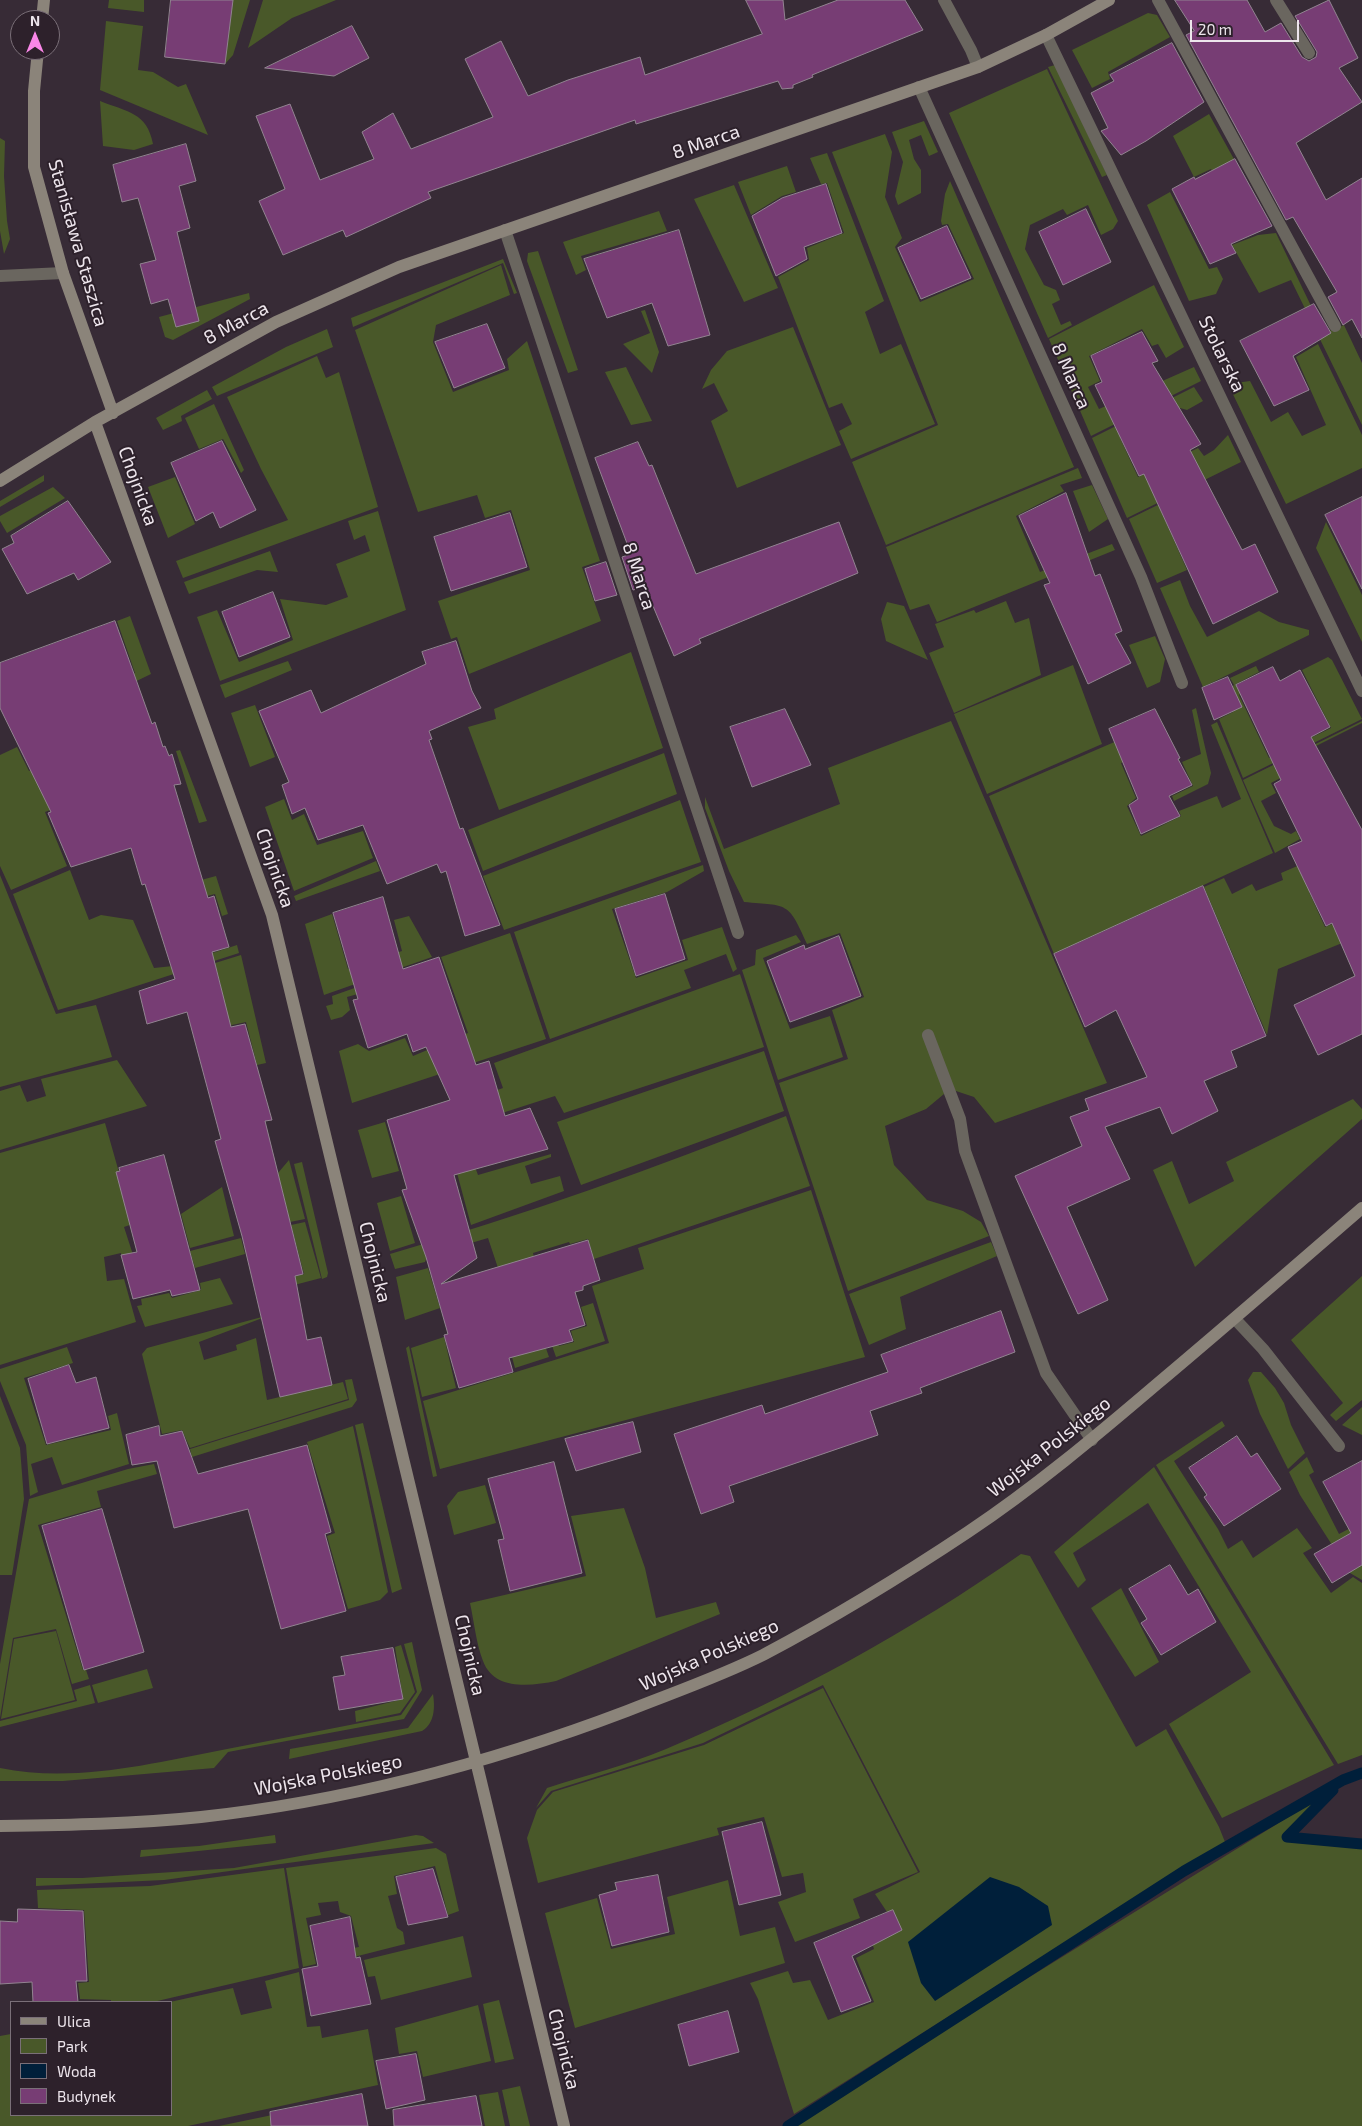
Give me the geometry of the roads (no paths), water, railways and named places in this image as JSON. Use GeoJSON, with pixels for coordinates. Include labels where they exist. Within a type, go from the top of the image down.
{"type":"FeatureCollection","features":[{"type":"Feature","properties":{"kind":"street"},"geometry":{"type":"LineString","coordinates":[[944,0],[978,67]]}},
{"type":"Feature","properties":{"kind":"street","name":"8 Marca"},"geometry":{"type":"LineString","coordinates":[[0,481],[95,422],[208,358],[324,299],[399,267],[978,67],[1046,35],[1110,0]]}},
{"type":"Feature","properties":{"kind":"street"},"geometry":{"type":"LineString","coordinates":[[1158,0],[1335,326]]}},
{"type":"Feature","properties":{"kind":"street"},"geometry":{"type":"LineString","coordinates":[[1276,0],[1310,53]]}},
{"type":"Feature","properties":{"kind":"street","name":"Stolarska"},"geometry":{"type":"LineString","coordinates":[[1046,35],[1362,691]]}},
{"type":"Feature","properties":{"kind":"street","name":"Stanisława Staszica"},"geometry":{"type":"LineString","coordinates":[[37,60],[34,91],[34,167],[63,273],[113,413]]}},
{"type":"Feature","properties":{"kind":"street","name":"8 Marca"},"geometry":{"type":"LineString","coordinates":[[919,87],[1141,577],[1182,683]]}},
{"type":"Feature","properties":{"kind":"street","name":"8 Marca"},"geometry":{"type":"LineString","coordinates":[[505,230],[738,933]]}},
{"type":"Feature","properties":{"kind":"street"},"geometry":{"type":"LineString","coordinates":[[0,276],[63,273]]}},
{"type":"Feature","properties":{"kind":"street","name":"Chojnicka"},"geometry":{"type":"LineString","coordinates":[[95,422],[272,915],[564,2126]]}},
{"type":"Feature","properties":{"kind":"street"},"geometry":{"type":"LineString","coordinates":[[928,1035],[960,1119],[965,1151],[1046,1372],[1092,1440]]}},
{"type":"Feature","properties":{"kind":"street","name":"Wojska Polskiego"},"geometry":{"type":"LineString","coordinates":[[0,1826],[89,1825],[201,1817],[358,1791],[476,1762],[582,1728],[673,1693],[760,1656],[850,1606],[969,1531],[1092,1440],[1362,1208]]}},
{"type":"Feature","properties":{"kind":"street"},"geometry":{"type":"LineString","coordinates":[[1235,1319],[1263,1350],[1339,1446]]}},
{"type":"Feature","properties":{"kind":"water"},"geometry":{"type":"Polygon","coordinates":[[[990,1877],[1019,1887],[1048,1906],[1052,1925],[935,2001],[921,1983],[908,1942],[990,1877]]]}},
{"type":"Feature","properties":{"kind":"waterway"},"geometry":{"type":"LineString","coordinates":[[788,2126],[1184,1871],[1343,1780],[1362,1773]]}},
{"type":"Feature","properties":{"kind":"waterway"},"geometry":{"type":"LineString","coordinates":[[1333,1790],[1287,1837],[1362,1844]]}}]}
